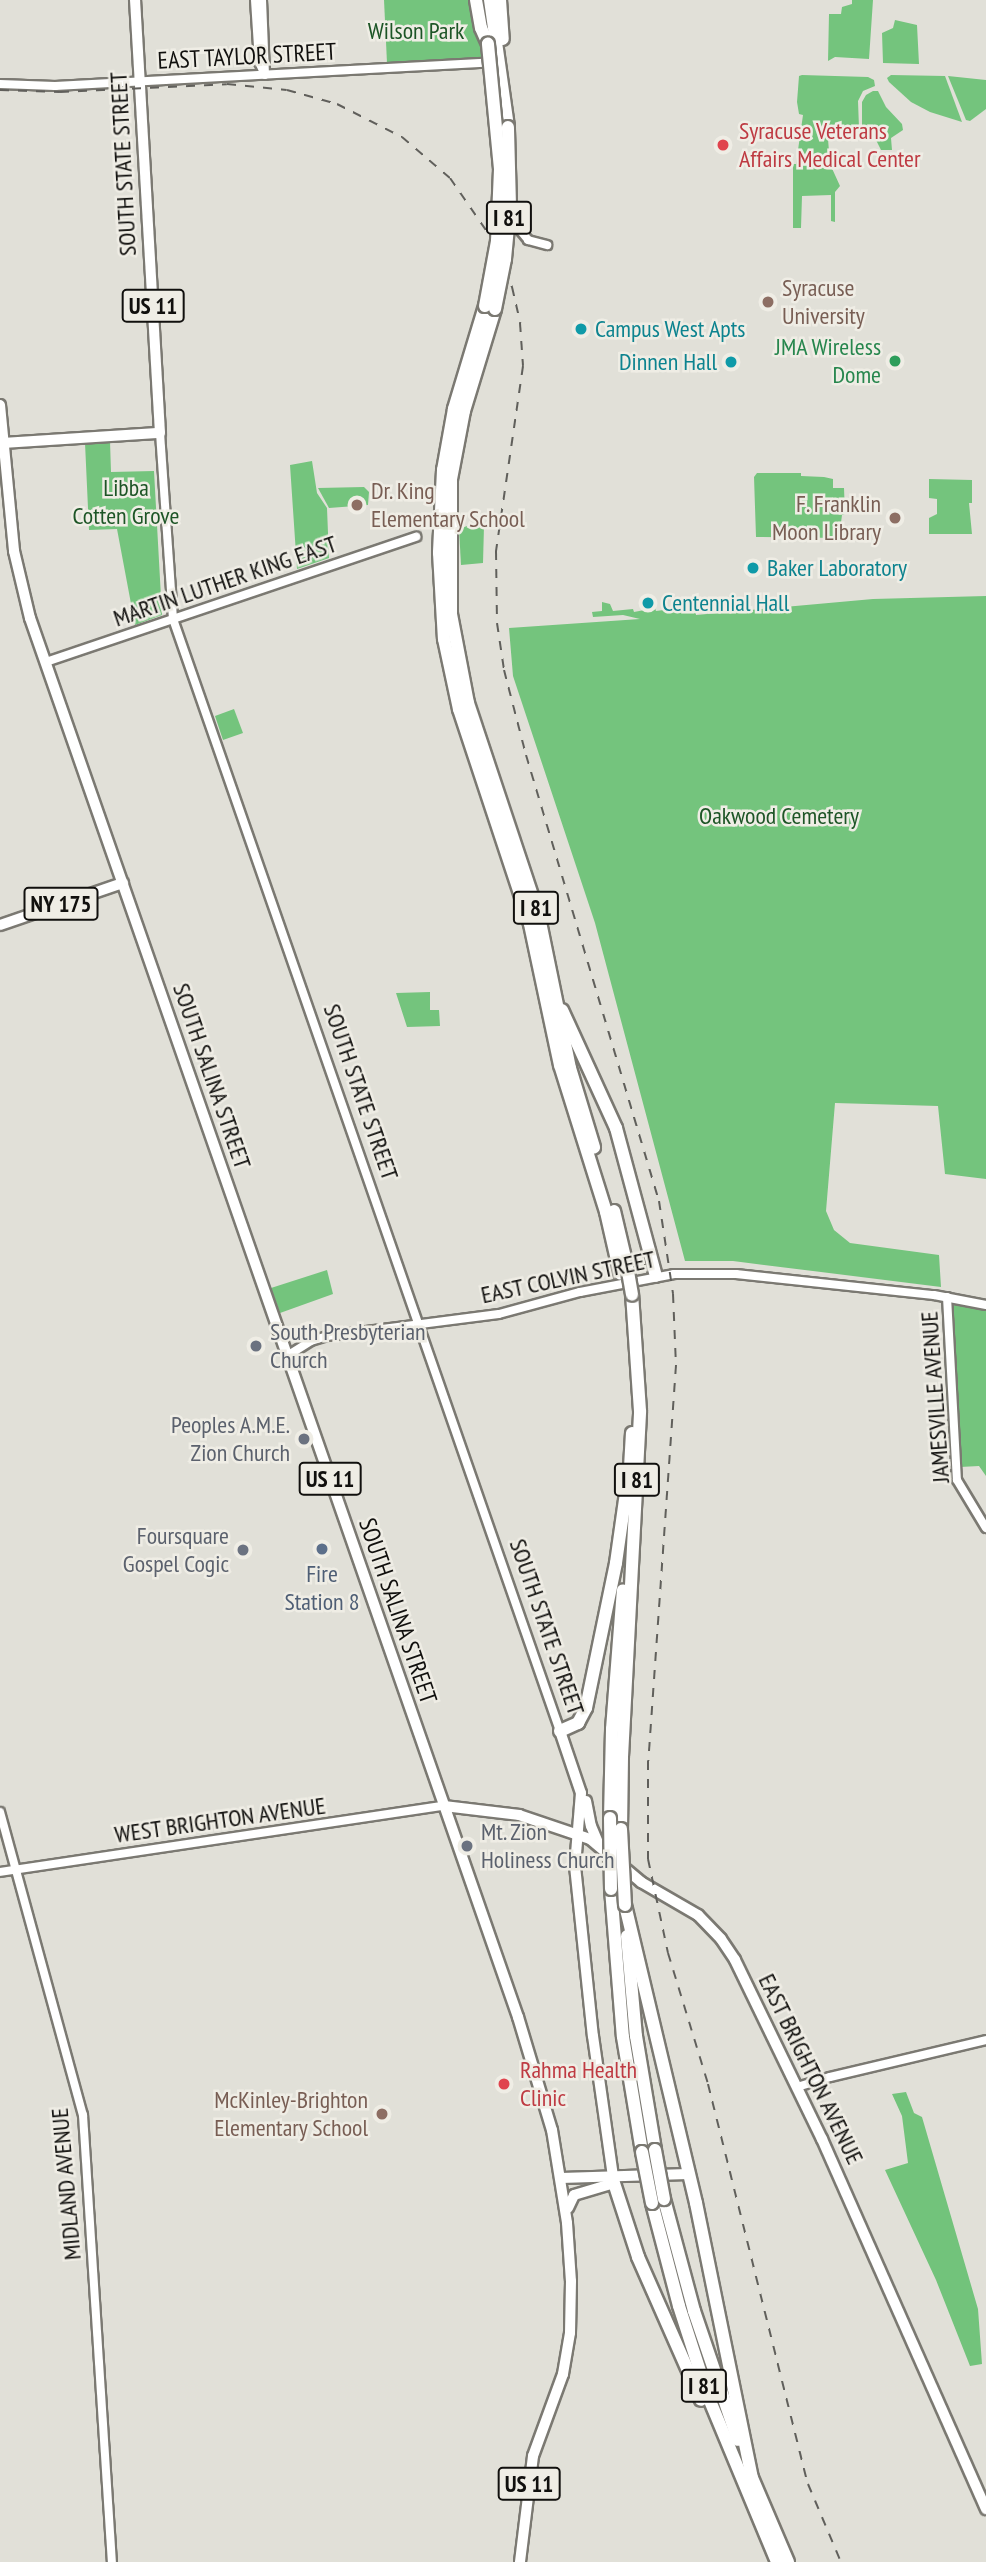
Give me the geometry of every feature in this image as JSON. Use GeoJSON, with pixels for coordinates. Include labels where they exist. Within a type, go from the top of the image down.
{"type":"FeatureCollection","features":[{"type":"Feature","properties":{"kind":"highway","name":"I 81"},"geometry":{"type":"LineString","coordinates":[[484,0],[481,28],[488,44],[500,169],[498,230],[490,308]]}},
{"type":"Feature","properties":{"kind":"highway","name":"I 81"},"geometry":{"type":"LineString","coordinates":[[484,0],[509,127],[509,214],[445,504],[444,639],[459,709],[516,875],[543,980],[560,1065],[624,1270]]}},
{"type":"Feature","properties":{"kind":"highway"},"geometry":{"type":"LineString","coordinates":[[500,0],[509,127]]}},
{"type":"Feature","properties":{"kind":"highway","name":"I 81"},"geometry":{"type":"LineString","coordinates":[[444,552],[451,614],[468,703],[539,917],[570,1068],[628,1292],[640,1411],[622,1757],[621,1829],[636,2036],[649,2151]]}},
{"type":"Feature","properties":{"kind":"highway"},"geometry":{"type":"LineString","coordinates":[[555,996],[616,1128],[656,1276]]}},
{"type":"Feature","properties":{"kind":"highway","name":"I 81"},"geometry":{"type":"LineString","coordinates":[[628,1292],[633,1390],[625,1567],[612,1729],[610,1818],[611,1889],[623,2037],[689,2340],[737,2470],[777,2562]]}},
{"type":"Feature","properties":{"kind":"highway"},"geometry":{"type":"LineString","coordinates":[[560,1731],[579,1723],[586,1708],[616,1563],[629,1468]]}},
{"type":"Feature","properties":{"kind":"highway"},"geometry":{"type":"LineString","coordinates":[[625,1905],[688,2174],[752,2479]]}},
{"type":"Feature","properties":{"kind":"highway"},"geometry":{"type":"LineString","coordinates":[[613,2180],[656,2301],[720,2443],[737,2470]]}},
{"type":"Feature","properties":{"kind":"highway","name":"I 81"},"geometry":{"type":"LineString","coordinates":[[658,2201],[707,2355],[752,2479],[788,2562]]}},
{"type":"Feature","properties":{"kind":"main road","name":"SOUTH STATE STREET"},"geometry":{"type":"LineString","coordinates":[[135,0],[160,433]]}},
{"type":"Feature","properties":{"kind":"main road","name":"SOUTH SALINA STREET"},"geometry":{"type":"LineString","coordinates":[[0,405],[17,570],[46,662],[529,2052],[548,2115],[567,2214],[571,2281],[569,2343],[563,2374],[533,2456],[520,2562]]}},
{"type":"Feature","properties":{"kind":"main road"},"geometry":{"type":"LineString","coordinates":[[4,443],[160,433]]}},
{"type":"Feature","properties":{"kind":"main road","name":"NY 175"},"geometry":{"type":"LineString","coordinates":[[0,925],[122,883]]}},
{"type":"Feature","properties":{"kind":"main road","name":"SOUTH STATE STREET"},"geometry":{"type":"LineString","coordinates":[[560,1731],[580,1785],[582,1804],[575,1856],[593,2036],[613,2180]]}},
{"type":"Feature","properties":{"kind":"main road"},"geometry":{"type":"LineString","coordinates":[[580,1785],[600,1847]]}},
{"type":"Feature","properties":{"kind":"main road","name":"EAST BRIGHTON AVENUE"},"geometry":{"type":"LineString","coordinates":[[444,1807],[519,1815],[590,1839],[642,1882],[698,1916],[722,1939],[735,1960],[860,2221],[986,2509]]}},
{"type":"Feature","properties":{"kind":"main road"},"geometry":{"type":"LineString","coordinates":[[575,1856],[590,1839]]}},
{"type":"Feature","properties":{"kind":"main road"},"geometry":{"type":"LineString","coordinates":[[562,2181],[667,2180],[688,2174]]}},
{"type":"Feature","properties":{"kind":"main road"},"geometry":{"type":"LineString","coordinates":[[567,2214],[574,2194],[613,2180]]}},
{"type":"Feature","properties":{"kind":"street"},"geometry":{"type":"LineString","coordinates":[[255,0],[259,62],[265,75]]}},
{"type":"Feature","properties":{"kind":"street"},"geometry":{"type":"LineString","coordinates":[[262,0],[265,75]]}},
{"type":"Feature","properties":{"kind":"street"},"geometry":{"type":"LineString","coordinates":[[484,0],[496,62],[504,130],[506,211],[513,224],[528,240],[547,245]]}},
{"type":"Feature","properties":{"kind":"street","name":"EAST TAYLOR STREET"},"geometry":{"type":"LineString","coordinates":[[0,84],[140,82],[496,62]]}},
{"type":"Feature","properties":{"kind":"street","name":"SOUTH STATE STREET"},"geometry":{"type":"LineString","coordinates":[[160,433],[173,619],[560,1731]]}},
{"type":"Feature","properties":{"kind":"street","name":"MARTIN LUTHER KING EAST"},"geometry":{"type":"LineString","coordinates":[[46,662],[416,537]]}},
{"type":"Feature","properties":{"kind":"street","name":"EAST COLVIN STREET"},"geometry":{"type":"LineString","coordinates":[[287,1356],[327,1336],[499,1314],[572,1294],[656,1276],[703,1272],[947,1297],[986,1305]]}},
{"type":"Feature","properties":{"kind":"street","name":"JAMESVILLE AVENUE"},"geometry":{"type":"LineString","coordinates":[[947,1297],[957,1480],[986,1528]]}},
{"type":"Feature","properties":{"kind":"street","name":"WEST BRIGHTON AVENUE"},"geometry":{"type":"LineString","coordinates":[[0,1872],[444,1807]]}},
{"type":"Feature","properties":{"kind":"street","name":"MIDLAND AVENUE"},"geometry":{"type":"LineString","coordinates":[[0,1811],[83,2115],[112,2562]]}},
{"type":"Feature","properties":{"kind":"street"},"geometry":{"type":"LineString","coordinates":[[797,2087],[986,2040]]}},
{"type":"Feature","properties":{"kind":"green space","name":"Wilson Park"},"geometry":{"type":"Polygon","coordinates":[[[384,0],[475,0],[484,57],[387,63],[384,0]]]}},
{"type":"Feature","properties":{"kind":"green space"},"geometry":{"type":"Polygon","coordinates":[[[852,0],[873,0],[869,59],[835,57],[828,61],[829,14],[841,14],[842,7],[852,4],[852,0]]]}},
{"type":"Feature","properties":{"kind":"green space"},"geometry":{"type":"Polygon","coordinates":[[[895,20],[917,25],[919,64],[883,63],[882,33],[893,28],[895,20]]]}},
{"type":"Feature","properties":{"kind":"green space"},"geometry":{"type":"Polygon","coordinates":[[[891,75],[945,76],[962,122],[930,112],[911,102],[889,82],[887,78],[891,75]]]}},
{"type":"Feature","properties":{"kind":"green space"},"geometry":{"type":"Polygon","coordinates":[[[799,76],[868,77],[874,80],[875,86],[863,91],[858,101],[859,128],[842,128],[828,139],[830,164],[840,186],[835,192],[835,222],[831,221],[831,195],[802,196],[801,228],[793,228],[793,164],[796,164],[803,115],[799,114],[797,102],[799,76]]]}},
{"type":"Feature","properties":{"kind":"green space"},"geometry":{"type":"Polygon","coordinates":[[[948,76],[986,80],[986,109],[970,121],[966,120],[948,76]]]}},
{"type":"Feature","properties":{"kind":"green space"},"geometry":{"type":"Polygon","coordinates":[[[878,91],[886,107],[902,124],[903,130],[891,138],[892,150],[881,150],[872,132],[862,129],[862,102],[866,95],[878,91]]]}},
{"type":"Feature","properties":{"kind":"green space","name":"Libba Cotten Grove"},"geometry":{"type":"Polygon","coordinates":[[[110,441],[111,472],[154,471],[162,615],[135,625],[117,529],[89,530],[85,443],[110,441]]]}},
{"type":"Feature","properties":{"kind":"green space"},"geometry":{"type":"Polygon","coordinates":[[[312,461],[317,493],[327,508],[329,558],[297,569],[290,465],[312,461]]]}},
{"type":"Feature","properties":{"kind":"green space"},"geometry":{"type":"Polygon","coordinates":[[[757,473],[801,473],[801,476],[833,479],[833,488],[844,488],[845,514],[842,515],[839,538],[756,537],[754,477],[757,473]]]}},
{"type":"Feature","properties":{"kind":"green space"},"geometry":{"type":"Polygon","coordinates":[[[929,479],[972,480],[972,503],[969,503],[972,534],[929,534],[929,518],[937,514],[937,499],[929,498],[929,479]]]}},
{"type":"Feature","properties":{"kind":"green space"},"geometry":{"type":"Polygon","coordinates":[[[364,487],[369,492],[368,505],[329,508],[318,488],[364,487]]]}},
{"type":"Feature","properties":{"kind":"green space"},"geometry":{"type":"Polygon","coordinates":[[[478,522],[484,526],[483,563],[461,565],[459,529],[478,522]]]}},
{"type":"Feature","properties":{"kind":"green space","name":"Oakwood Cemetery"},"geometry":{"type":"Polygon","coordinates":[[[986,596],[986,1179],[945,1174],[938,1106],[835,1103],[826,1211],[834,1230],[850,1243],[939,1255],[941,1287],[733,1261],[685,1261],[595,923],[513,676],[509,628],[640,619],[623,615],[593,617],[592,612],[602,611],[602,602],[610,604],[613,611],[633,609],[634,612],[655,608],[656,611],[664,610],[664,607],[686,609],[687,606],[695,604],[696,615],[873,599],[986,596]]]}},
{"type":"Feature","properties":{"kind":"green space"},"geometry":{"type":"Polygon","coordinates":[[[234,709],[243,733],[223,740],[215,716],[234,709]]]}},
{"type":"Feature","properties":{"kind":"green space"},"geometry":{"type":"Polygon","coordinates":[[[430,992],[430,1010],[439,1010],[440,1026],[407,1027],[396,993],[430,992]]]}},
{"type":"Feature","properties":{"kind":"green space"},"geometry":{"type":"Polygon","coordinates":[[[327,1270],[333,1294],[280,1313],[271,1288],[327,1270]]]}},
{"type":"Feature","properties":{"kind":"green space"},"geometry":{"type":"Polygon","coordinates":[[[951,1303],[986,1309],[986,1476],[979,1466],[960,1467],[951,1303]]]}},
{"type":"Feature","properties":{"kind":"green space"},"geometry":{"type":"Polygon","coordinates":[[[906,2092],[914,2113],[922,2117],[978,2309],[982,2364],[970,2366],[936,2280],[885,2170],[908,2163],[902,2116],[892,2094],[906,2092]]]}},
{"type":"Feature","properties":{"kind":"railway"},"geometry":{"type":"LineString","coordinates":[[0,90],[60,92],[227,84],[287,90],[337,104],[402,137],[450,178],[490,236],[512,287],[520,323],[523,366],[496,551],[497,623],[504,670],[526,755],[659,1201],[673,1294],[676,1365],[648,1761],[648,1859],[668,1953],[708,2084],[808,2484],[841,2562]]}},
{"type":"Feature","properties":{"kind":"place","name":"Syracuse Veterans Affairs Medical Center"},"geometry":{"type":"Point","coordinates":[723,145]}},
{"type":"Feature","properties":{"kind":"place","name":"Syracuse University"},"geometry":{"type":"Point","coordinates":[768,302]}},
{"type":"Feature","properties":{"kind":"place","name":"Campus West Apts"},"geometry":{"type":"Point","coordinates":[581,329]}},
{"type":"Feature","properties":{"kind":"place","name":"JMA Wireless Dome"},"geometry":{"type":"Point","coordinates":[895,361]}},
{"type":"Feature","properties":{"kind":"place","name":"Dinnen Hall"},"geometry":{"type":"Point","coordinates":[731,362]}},
{"type":"Feature","properties":{"kind":"place","name":"Dr. King Elementary School"},"geometry":{"type":"Point","coordinates":[357,505]}},
{"type":"Feature","properties":{"kind":"place","name":"F. Franklin Moon Library"},"geometry":{"type":"Point","coordinates":[895,518]}},
{"type":"Feature","properties":{"kind":"place","name":"Baker Laboratory"},"geometry":{"type":"Point","coordinates":[753,568]}},
{"type":"Feature","properties":{"kind":"place","name":"Centennial Hall"},"geometry":{"type":"Point","coordinates":[648,603]}},
{"type":"Feature","properties":{"kind":"place","name":"South Presbyterian Church"},"geometry":{"type":"Point","coordinates":[256,1346]}},
{"type":"Feature","properties":{"kind":"place","name":"Peoples A.M.E. Zion Church"},"geometry":{"type":"Point","coordinates":[304,1439]}},
{"type":"Feature","properties":{"kind":"place","name":"Fire Station 8"},"geometry":{"type":"Point","coordinates":[322,1549]}},
{"type":"Feature","properties":{"kind":"place","name":"Foursquare Gospel Cogic"},"geometry":{"type":"Point","coordinates":[243,1550]}},
{"type":"Feature","properties":{"kind":"place","name":"Mt. Zion Holiness Church"},"geometry":{"type":"Point","coordinates":[467,1846]}},
{"type":"Feature","properties":{"kind":"place","name":"Rahma Health Clinic"},"geometry":{"type":"Point","coordinates":[504,2084]}},
{"type":"Feature","properties":{"kind":"place","name":"McKinley-Brighton Elementary School"},"geometry":{"type":"Point","coordinates":[382,2114]}}]}
